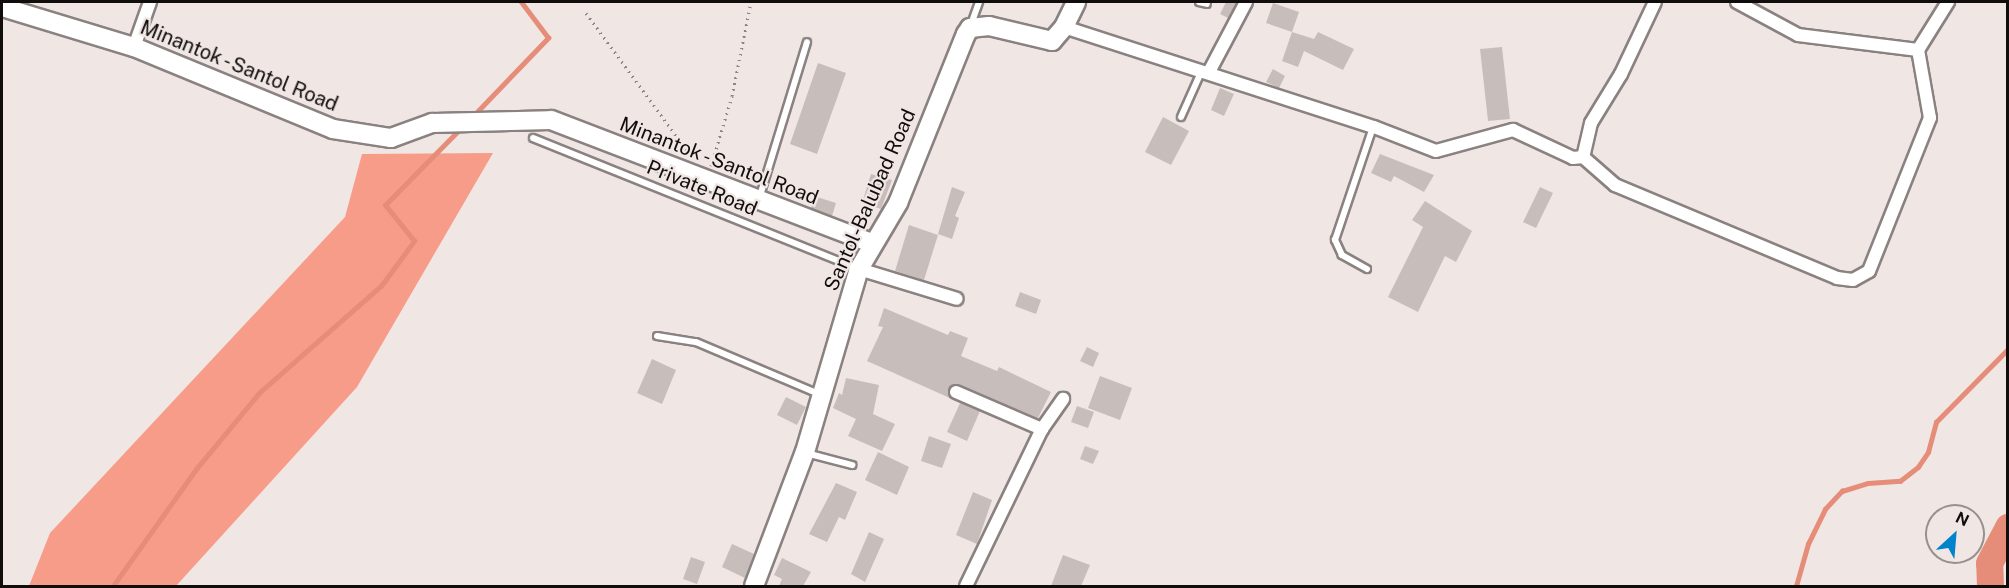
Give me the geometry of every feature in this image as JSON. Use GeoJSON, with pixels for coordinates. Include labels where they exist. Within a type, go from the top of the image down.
{"type":"FeatureCollection","features":[{"type":"Feature","properties":{"kind":"street"},"geometry":{"type":"LineString","coordinates":[[134,47],[150,2]]}},
{"type":"Feature","properties":{"kind":"street"},"geometry":{"type":"LineString","coordinates":[[970,28],[989,26],[1052,41],[1064,27],[1076,2]]}},
{"type":"Feature","properties":{"kind":"street"},"geometry":{"type":"LineString","coordinates":[[1206,71],[1246,2]]}},
{"type":"Feature","properties":{"kind":"street"},"geometry":{"type":"LineString","coordinates":[[1583,157],[1591,123],[1620,74],[1655,2]]}},
{"type":"Feature","properties":{"kind":"street"},"geometry":{"type":"LineString","coordinates":[[1737,2],[1798,35],[1918,50]]}},
{"type":"Feature","properties":{"kind":"street"},"geometry":{"type":"LineString","coordinates":[[1583,157],[1602,176],[1635,194],[1837,278],[1853,280],[1869,271],[1930,118],[1918,50],[1948,2]]}},
{"type":"Feature","properties":{"kind":"street","name":"Minantok - Santol Road"},"geometry":{"type":"LineString","coordinates":[[2,7],[134,47],[333,129],[391,138],[432,123],[551,120],[871,243]]}},
{"type":"Feature","properties":{"kind":"street"},"geometry":{"type":"LineString","coordinates":[[1064,27],[1206,71],[1374,127],[1436,151],[1513,130],[1573,158],[1583,157]]}},
{"type":"Feature","properties":{"kind":"street","name":"Santol-Balubad Road"},"geometry":{"type":"LineString","coordinates":[[754,586],[805,452],[859,269],[871,243],[898,203],[970,28]]}},
{"type":"Feature","properties":{"kind":"street"},"geometry":{"type":"LineString","coordinates":[[859,269],[957,299]]}},
{"type":"Feature","properties":{"kind":"street"},"geometry":{"type":"LineString","coordinates":[[956,393],[1042,429]]}},
{"type":"Feature","properties":{"kind":"street"},"geometry":{"type":"LineString","coordinates":[[966,586],[1042,429],[1063,399]]}},
{"type":"Feature","properties":{"kind":"lane"},"geometry":{"type":"LineString","coordinates":[[970,28],[978,2]]}},
{"type":"Feature","properties":{"kind":"lane"},"geometry":{"type":"LineString","coordinates":[[1199,2],[1207,4]]}},
{"type":"Feature","properties":{"kind":"lane"},"geometry":{"type":"LineString","coordinates":[[759,200],[807,42]]}},
{"type":"Feature","properties":{"kind":"lane"},"geometry":{"type":"LineString","coordinates":[[1181,117],[1206,71]]}},
{"type":"Feature","properties":{"kind":"lane"},"geometry":{"type":"LineString","coordinates":[[1366,268],[1342,255],[1335,240],[1374,127]]}},
{"type":"Feature","properties":{"kind":"lane","name":"Private Road"},"geometry":{"type":"LineString","coordinates":[[533,138],[859,269]]}},
{"type":"Feature","properties":{"kind":"lane"},"geometry":{"type":"LineString","coordinates":[[657,336],[696,342],[822,396]]}},
{"type":"Feature","properties":{"kind":"lane"},"geometry":{"type":"LineString","coordinates":[[805,452],[852,465]]}},
{"type":"Feature","properties":{"kind":"path"},"geometry":{"type":"LineString","coordinates":[[707,179],[732,96],[751,2]]}},
{"type":"Feature","properties":{"kind":"path"},"geometry":{"type":"LineString","coordinates":[[586,12],[707,179]]}},
{"type":"Feature","properties":{"kind":"shaded area"},"geometry":{"type":"Polygon","coordinates":[[[493,153],[357,387],[176,586],[29,586],[50,533],[345,217],[362,154],[493,153]]]}},
{"type":"Feature","properties":{"kind":"building"},"geometry":{"type":"Polygon","coordinates":[[[1226,2],[1236,3],[1228,18],[1220,14],[1226,2]]]}},
{"type":"Feature","properties":{"kind":"building"},"geometry":{"type":"Polygon","coordinates":[[[1273,3],[1299,12],[1292,32],[1266,23],[1273,3]]]}},
{"type":"Feature","properties":{"kind":"building"},"geometry":{"type":"Polygon","coordinates":[[[1292,32],[1314,39],[1318,32],[1354,49],[1343,70],[1304,51],[1298,67],[1282,61],[1292,32]]]}},
{"type":"Feature","properties":{"kind":"building"},"geometry":{"type":"Polygon","coordinates":[[[1502,47],[1510,119],[1488,121],[1480,49],[1502,47]]]}},
{"type":"Feature","properties":{"kind":"building"},"geometry":{"type":"Polygon","coordinates":[[[818,63],[846,73],[817,154],[790,144],[818,63]]]}},
{"type":"Feature","properties":{"kind":"building"},"geometry":{"type":"Polygon","coordinates":[[[1273,69],[1285,76],[1279,88],[1266,82],[1273,69]]]}},
{"type":"Feature","properties":{"kind":"building"},"geometry":{"type":"Polygon","coordinates":[[[1220,88],[1234,94],[1224,116],[1211,110],[1220,88]]]}},
{"type":"Feature","properties":{"kind":"building"},"geometry":{"type":"Polygon","coordinates":[[[1163,117],[1189,131],[1171,165],[1145,152],[1163,117]]]}},
{"type":"Feature","properties":{"kind":"building"},"geometry":{"type":"Polygon","coordinates":[[[1380,154],[1434,175],[1424,192],[1394,176],[1391,182],[1371,173],[1380,154]]]}},
{"type":"Feature","properties":{"kind":"building"},"geometry":{"type":"Polygon","coordinates":[[[871,174],[892,180],[881,209],[862,203],[871,174]]]}},
{"type":"Feature","properties":{"kind":"building"},"geometry":{"type":"Polygon","coordinates":[[[952,187],[965,192],[955,216],[959,218],[952,239],[938,234],[952,187]]]}},
{"type":"Feature","properties":{"kind":"building"},"geometry":{"type":"Polygon","coordinates":[[[1540,187],[1553,193],[1536,228],[1523,222],[1540,187]]]}},
{"type":"Feature","properties":{"kind":"building"},"geometry":{"type":"Polygon","coordinates":[[[814,196],[836,203],[832,216],[811,208],[814,196]]]}},
{"type":"Feature","properties":{"kind":"building"},"geometry":{"type":"Polygon","coordinates":[[[1425,201],[1472,231],[1456,262],[1445,256],[1418,312],[1388,297],[1423,227],[1412,220],[1425,201]]]}},
{"type":"Feature","properties":{"kind":"building"},"geometry":{"type":"Polygon","coordinates":[[[909,225],[938,235],[924,280],[895,271],[909,225]]]}},
{"type":"Feature","properties":{"kind":"building"},"geometry":{"type":"Polygon","coordinates":[[[1020,292],[1041,300],[1036,314],[1015,306],[1020,292]]]}},
{"type":"Feature","properties":{"kind":"building"},"geometry":{"type":"Polygon","coordinates":[[[884,308],[948,335],[950,331],[968,338],[961,356],[997,371],[999,367],[1051,392],[1038,418],[959,384],[949,388],[952,399],[867,361],[883,327],[878,326],[884,308]]]}},
{"type":"Feature","properties":{"kind":"building"},"geometry":{"type":"Polygon","coordinates":[[[1087,347],[1099,353],[1093,367],[1080,361],[1087,347]]]}},
{"type":"Feature","properties":{"kind":"building"},"geometry":{"type":"Polygon","coordinates":[[[652,359],[676,370],[662,404],[637,393],[652,359]]]}},
{"type":"Feature","properties":{"kind":"building"},"geometry":{"type":"Polygon","coordinates":[[[1100,376],[1132,388],[1120,420],[1088,408],[1100,376]]]}},
{"type":"Feature","properties":{"kind":"building"},"geometry":{"type":"Polygon","coordinates":[[[846,378],[879,385],[873,414],[895,424],[882,451],[848,436],[856,419],[833,408],[839,393],[842,395],[846,378]]]}},
{"type":"Feature","properties":{"kind":"building"},"geometry":{"type":"Polygon","coordinates":[[[786,397],[806,407],[797,425],[777,415],[786,397]]]}},
{"type":"Feature","properties":{"kind":"building"},"geometry":{"type":"Polygon","coordinates":[[[960,403],[980,411],[967,441],[947,432],[960,403]]]}},
{"type":"Feature","properties":{"kind":"building"},"geometry":{"type":"Polygon","coordinates":[[[1077,406],[1094,412],[1088,428],[1071,422],[1077,406]]]}},
{"type":"Feature","properties":{"kind":"building"},"geometry":{"type":"Polygon","coordinates":[[[929,436],[951,444],[942,468],[921,461],[929,436]]]}},
{"type":"Feature","properties":{"kind":"building"},"geometry":{"type":"Polygon","coordinates":[[[1085,446],[1099,451],[1093,464],[1080,459],[1085,446]]]}},
{"type":"Feature","properties":{"kind":"building"},"geometry":{"type":"Polygon","coordinates":[[[878,452],[909,467],[897,495],[865,480],[878,452]]]}},
{"type":"Feature","properties":{"kind":"building"},"geometry":{"type":"Polygon","coordinates":[[[836,483],[857,492],[845,520],[839,517],[827,542],[809,534],[836,483]]]}},
{"type":"Feature","properties":{"kind":"building"},"geometry":{"type":"Polygon","coordinates":[[[973,492],[992,500],[977,544],[956,535],[973,492]]]}},
{"type":"Feature","properties":{"kind":"building"},"geometry":{"type":"Polygon","coordinates":[[[869,532],[884,539],[865,582],[851,574],[869,532]]]}},
{"type":"Feature","properties":{"kind":"building"},"geometry":{"type":"Polygon","coordinates":[[[732,544],[754,554],[745,578],[722,567],[732,544]]]}},
{"type":"Feature","properties":{"kind":"building"},"geometry":{"type":"Polygon","coordinates":[[[1063,555],[1090,565],[1081,586],[1051,586],[1063,555]]]}},
{"type":"Feature","properties":{"kind":"building"},"geometry":{"type":"Polygon","coordinates":[[[691,557],[705,562],[697,584],[683,579],[691,557]]]}},
{"type":"Feature","properties":{"kind":"building"},"geometry":{"type":"Polygon","coordinates":[[[782,558],[811,572],[803,586],[779,586],[782,579],[774,575],[782,558]]]}},
{"type":"Feature","properties":{"kind":"waterway"},"geometry":{"type":"LineString","coordinates":[[472,117],[548,38],[521,2]]}},
{"type":"Feature","properties":{"kind":"waterway"},"geometry":{"type":"LineString","coordinates":[[113,586],[197,468],[259,393],[381,286],[414,241],[385,205],[462,127]]}},
{"type":"Feature","properties":{"kind":"waterway"},"geometry":{"type":"LineString","coordinates":[[1796,586],[1808,544],[1825,509],[1842,491],[1868,483],[1900,481],[1918,467],[1928,452],[1936,422],[2008,349]]}},
{"type":"Feature","properties":{"kind":"waterway"},"geometry":{"type":"LineString","coordinates":[[1990,586],[1989,563],[2008,527]]}}]}
